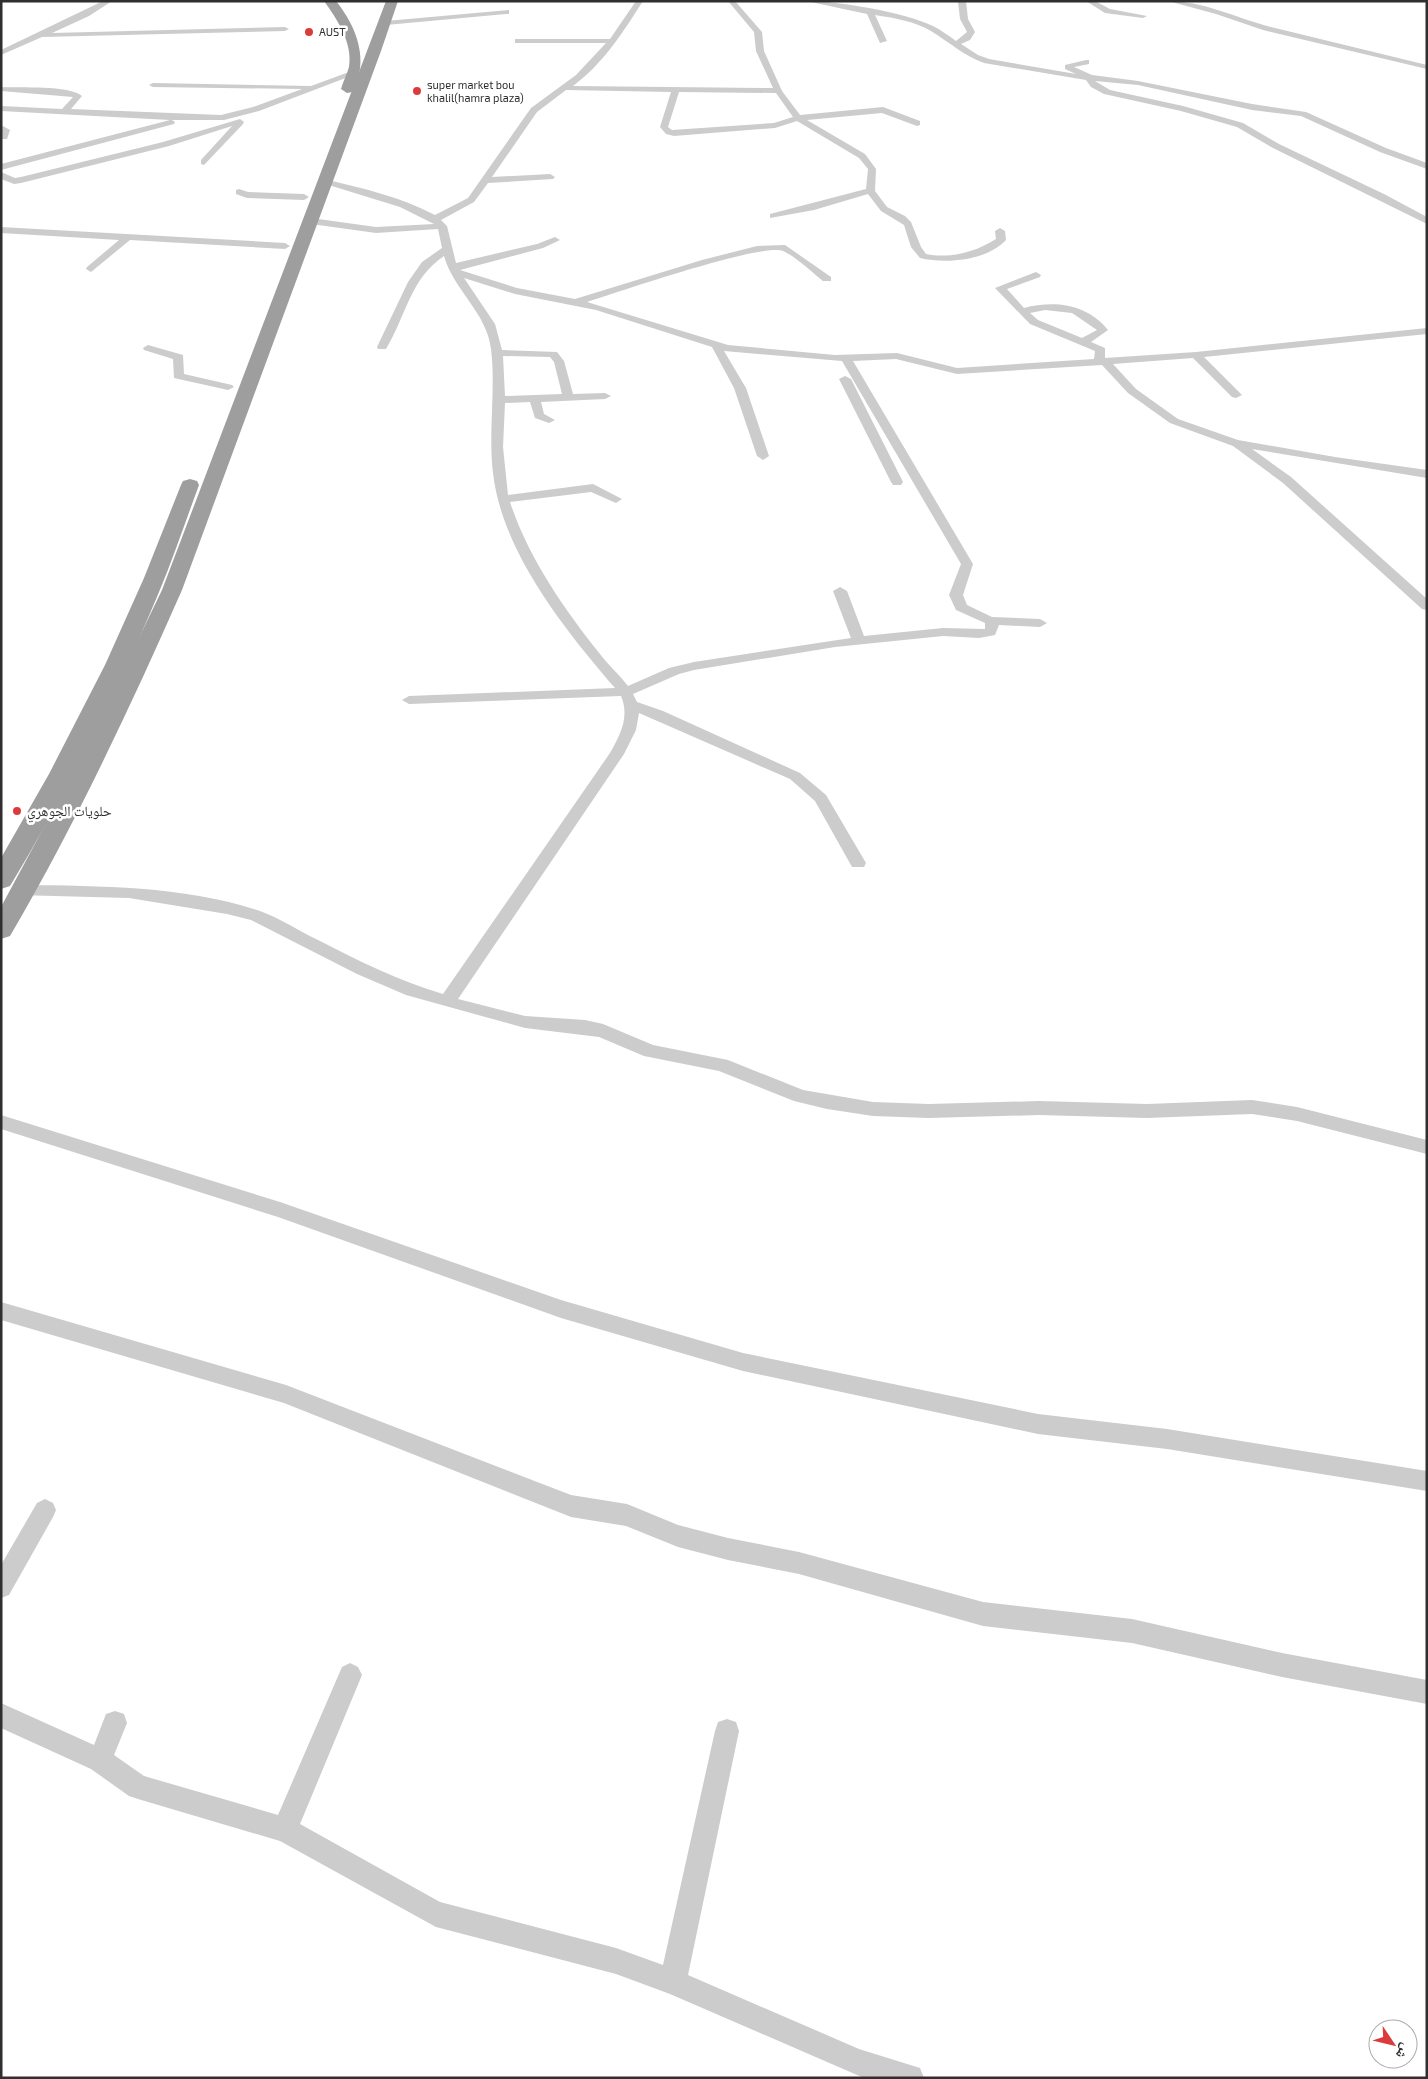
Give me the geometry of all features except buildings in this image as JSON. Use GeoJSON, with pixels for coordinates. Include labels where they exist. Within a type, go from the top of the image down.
{"type":"FeatureCollection","features":[{"type":"Feature","properties":{"kind":"highway"},"geometry":{"type":"LineString","coordinates":[[1,930],[81,783],[129,686],[172,590],[311,221],[375,22],[378,2]]}},
{"type":"Feature","properties":{"kind":"highway"},"geometry":{"type":"LineString","coordinates":[[338,3],[375,22]]}},
{"type":"Feature","properties":{"kind":"highway"},"geometry":{"type":"LineString","coordinates":[[231,380],[355,66],[375,22]]}},
{"type":"Feature","properties":{"kind":"highway"},"geometry":{"type":"LineString","coordinates":[[1,880],[57,782],[110,677],[150,590],[196,470]]}},
{"type":"Feature","properties":{"kind":"street"},"geometry":{"type":"LineString","coordinates":[[1,53],[44,35],[109,1]]}},
{"type":"Feature","properties":{"kind":"street"},"geometry":{"type":"LineString","coordinates":[[311,221],[376,230],[439,223],[471,200],[534,110],[545,99],[584,72],[614,42],[640,1]]}},
{"type":"Feature","properties":{"kind":"street"},"geometry":{"type":"LineString","coordinates":[[731,1],[758,32],[760,51],[778,91],[798,118],[869,162],[872,169],[870,192],[884,209],[902,218],[908,224],[916,247],[923,256],[959,256],[981,250],[1001,240],[1000,231]]}},
{"type":"Feature","properties":{"kind":"street"},"geometry":{"type":"LineString","coordinates":[[809,1],[910,19],[932,28],[957,43],[975,57],[987,61],[1057,74],[1138,83],[1252,107],[1303,114],[1383,150],[1427,166]]}},
{"type":"Feature","properties":{"kind":"street"},"geometry":{"type":"LineString","coordinates":[[957,43],[967,38],[971,32],[964,19],[962,1]]}},
{"type":"Feature","properties":{"kind":"street"},"geometry":{"type":"LineString","coordinates":[[1089,1],[1108,11],[1143,16]]}},
{"type":"Feature","properties":{"kind":"street"},"geometry":{"type":"LineString","coordinates":[[1171,1],[1218,12],[1280,32],[1427,67]]}},
{"type":"Feature","properties":{"kind":"street"},"geometry":{"type":"LineString","coordinates":[[375,22],[506,12]]}},
{"type":"Feature","properties":{"kind":"street"},"geometry":{"type":"LineString","coordinates":[[870,12],[882,41]]}},
{"type":"Feature","properties":{"kind":"street"},"geometry":{"type":"LineString","coordinates":[[44,35],[285,30]]}},
{"type":"Feature","properties":{"kind":"street"},"geometry":{"type":"LineString","coordinates":[[518,41],[614,42]]}},
{"type":"Feature","properties":{"kind":"street"},"geometry":{"type":"LineString","coordinates":[[1086,62],[1070,65],[1068,68],[1088,76],[1094,85],[1107,92],[1188,110],[1240,125],[1276,146],[1381,196],[1427,221]]}},
{"type":"Feature","properties":{"kind":"street"},"geometry":{"type":"LineString","coordinates":[[1,108],[186,118],[221,118],[256,109],[352,74]]}},
{"type":"Feature","properties":{"kind":"street"},"geometry":{"type":"LineString","coordinates":[[153,85],[320,87]]}},
{"type":"Feature","properties":{"kind":"street"},"geometry":{"type":"LineString","coordinates":[[563,88],[675,92],[778,91]]}},
{"type":"Feature","properties":{"kind":"street"},"geometry":{"type":"LineString","coordinates":[[1,89],[70,93],[78,96],[64,112]]}},
{"type":"Feature","properties":{"kind":"street"},"geometry":{"type":"LineString","coordinates":[[675,92],[664,128],[668,132],[737,130],[775,125],[798,118],[883,110],[917,123]]}},
{"type":"Feature","properties":{"kind":"street"},"geometry":{"type":"LineString","coordinates":[[204,162],[242,120],[256,109]]}},
{"type":"Feature","properties":{"kind":"street"},"geometry":{"type":"LineString","coordinates":[[1,167],[186,118]]}},
{"type":"Feature","properties":{"kind":"street"},"geometry":{"type":"LineString","coordinates":[[1,175],[14,181],[21,180],[166,144],[242,120]]}},
{"type":"Feature","properties":{"kind":"street"},"geometry":{"type":"LineString","coordinates":[[1,127],[6,130],[4,136]]}},
{"type":"Feature","properties":{"kind":"street"},"geometry":{"type":"LineString","coordinates":[[485,180],[550,177]]}},
{"type":"Feature","properties":{"kind":"street"},"geometry":{"type":"LineString","coordinates":[[324,182],[370,193],[439,223]]}},
{"type":"Feature","properties":{"kind":"street"},"geometry":{"type":"LineString","coordinates":[[239,192],[247,195],[304,196]]}},
{"type":"Feature","properties":{"kind":"street"},"geometry":{"type":"LineString","coordinates":[[773,216],[822,206],[870,192]]}},
{"type":"Feature","properties":{"kind":"street"},"geometry":{"type":"LineString","coordinates":[[439,223],[446,250],[454,269],[491,326],[496,353],[500,400],[496,446],[504,499],[522,547],[536,570],[586,644],[628,699],[795,776],[821,798],[858,863]]}},
{"type":"Feature","properties":{"kind":"street"},"geometry":{"type":"LineString","coordinates":[[1,230],[285,246]]}},
{"type":"Feature","properties":{"kind":"street"},"geometry":{"type":"LineString","coordinates":[[91,269],[129,236]]}},
{"type":"Feature","properties":{"kind":"street"},"geometry":{"type":"LineString","coordinates":[[454,269],[540,246],[555,240]]}},
{"type":"Feature","properties":{"kind":"street"},"geometry":{"type":"LineString","coordinates":[[576,302],[757,248],[785,248],[828,279]]}},
{"type":"Feature","properties":{"kind":"street"},"geometry":{"type":"LineString","coordinates":[[382,348],[414,282],[425,264],[446,250]]}},
{"type":"Feature","properties":{"kind":"street"},"geometry":{"type":"LineString","coordinates":[[454,269],[515,291],[603,309],[716,345],[751,352],[840,358],[897,356],[938,368],[956,371],[1196,355],[1427,331]]}},
{"type":"Feature","properties":{"kind":"street"},"geometry":{"type":"LineString","coordinates":[[1036,274],[1000,288],[1034,322],[1101,350],[1102,362],[1132,391],[1174,421],[1235,443],[1335,461],[1427,474]]}},
{"type":"Feature","properties":{"kind":"street"},"geometry":{"type":"LineString","coordinates":[[1022,312],[1035,308],[1061,305],[1083,314],[1103,330],[1096,336],[1082,342]]}},
{"type":"Feature","properties":{"kind":"street"},"geometry":{"type":"LineString","coordinates":[[716,345],[740,388],[763,456]]}},
{"type":"Feature","properties":{"kind":"street"},"geometry":{"type":"LineString","coordinates":[[148,348],[179,357],[178,376],[231,380]]}},
{"type":"Feature","properties":{"kind":"street"},"geometry":{"type":"LineString","coordinates":[[496,353],[553,354],[559,361],[568,396]]}},
{"type":"Feature","properties":{"kind":"street"},"geometry":{"type":"LineString","coordinates":[[1196,355],[1236,395]]}},
{"type":"Feature","properties":{"kind":"street"},"geometry":{"type":"LineString","coordinates":[[840,358],[897,482]]}},
{"type":"Feature","properties":{"kind":"street"},"geometry":{"type":"LineString","coordinates":[[840,358],[967,564],[956,595],[960,607],[990,620],[1040,623]]}},
{"type":"Feature","properties":{"kind":"street"},"geometry":{"type":"LineString","coordinates":[[500,400],[605,396]]}},
{"type":"Feature","properties":{"kind":"street"},"geometry":{"type":"LineString","coordinates":[[535,398],[539,416],[549,420]]}},
{"type":"Feature","properties":{"kind":"street"},"geometry":{"type":"LineString","coordinates":[[1235,443],[1287,480],[1427,606]]}},
{"type":"Feature","properties":{"kind":"street"},"geometry":{"type":"LineString","coordinates":[[504,499],[593,488],[616,499]]}},
{"type":"Feature","properties":{"kind":"street"},"geometry":{"type":"LineString","coordinates":[[840,591],[860,641]]}},
{"type":"Feature","properties":{"kind":"street"},"geometry":{"type":"LineString","coordinates":[[409,700],[628,699],[674,671],[694,666],[835,643],[943,632],[980,634],[990,632],[993,627],[990,620]]}},
{"type":"Feature","properties":{"kind":"street"},"geometry":{"type":"LineString","coordinates":[[447,1002],[617,754],[628,730],[628,699]]}},
{"type":"Feature","properties":{"kind":"street"},"geometry":{"type":"LineString","coordinates":[[23,891],[129,892],[227,908],[256,916],[364,970],[412,991],[525,1022],[585,1027],[603,1031],[650,1051],[722,1065],[800,1096],[852,1107],[929,1112],[1039,1108],[1147,1111],[1252,1107],[1297,1114],[1427,1147]]}},
{"type":"Feature","properties":{"kind":"street"},"geometry":{"type":"LineString","coordinates":[[1,1122],[280,1210],[561,1309],[743,1362],[1038,1424],[1167,1439],[1427,1482]]}},
{"type":"Feature","properties":{"kind":"street"},"geometry":{"type":"LineString","coordinates":[[1,1311],[286,1394],[571,1506],[626,1515],[678,1536],[728,1549],[799,1563],[983,1614],[1132,1631],[1282,1665],[1427,1692]]}},
{"type":"Feature","properties":{"kind":"street"},"geometry":{"type":"LineString","coordinates":[[1,1587],[45,1510]]}},
{"type":"Feature","properties":{"kind":"street"},"geometry":{"type":"LineString","coordinates":[[285,1830],[350,1675]]}},
{"type":"Feature","properties":{"kind":"street"},"geometry":{"type":"LineString","coordinates":[[1,1715],[100,1760],[138,1787],[285,1830],[436,1914],[616,1962],[673,1982],[858,2062],[910,2078]]}},
{"type":"Feature","properties":{"kind":"street"},"geometry":{"type":"LineString","coordinates":[[100,1760],[115,1723]]}},
{"type":"Feature","properties":{"kind":"street"},"geometry":{"type":"LineString","coordinates":[[673,1982],[727,1731]]}},
{"type":"Feature","properties":{"kind":"place","name":"AUST"},"geometry":{"type":"Point","coordinates":[309,32]}},
{"type":"Feature","properties":{"kind":"place","name":"super market bou khalil(hamra plaza)"},"geometry":{"type":"Point","coordinates":[417,91]}},
{"type":"Feature","properties":{"kind":"place","name":"حلويات الجوهري"},"geometry":{"type":"Point","coordinates":[17,811]}}]}
